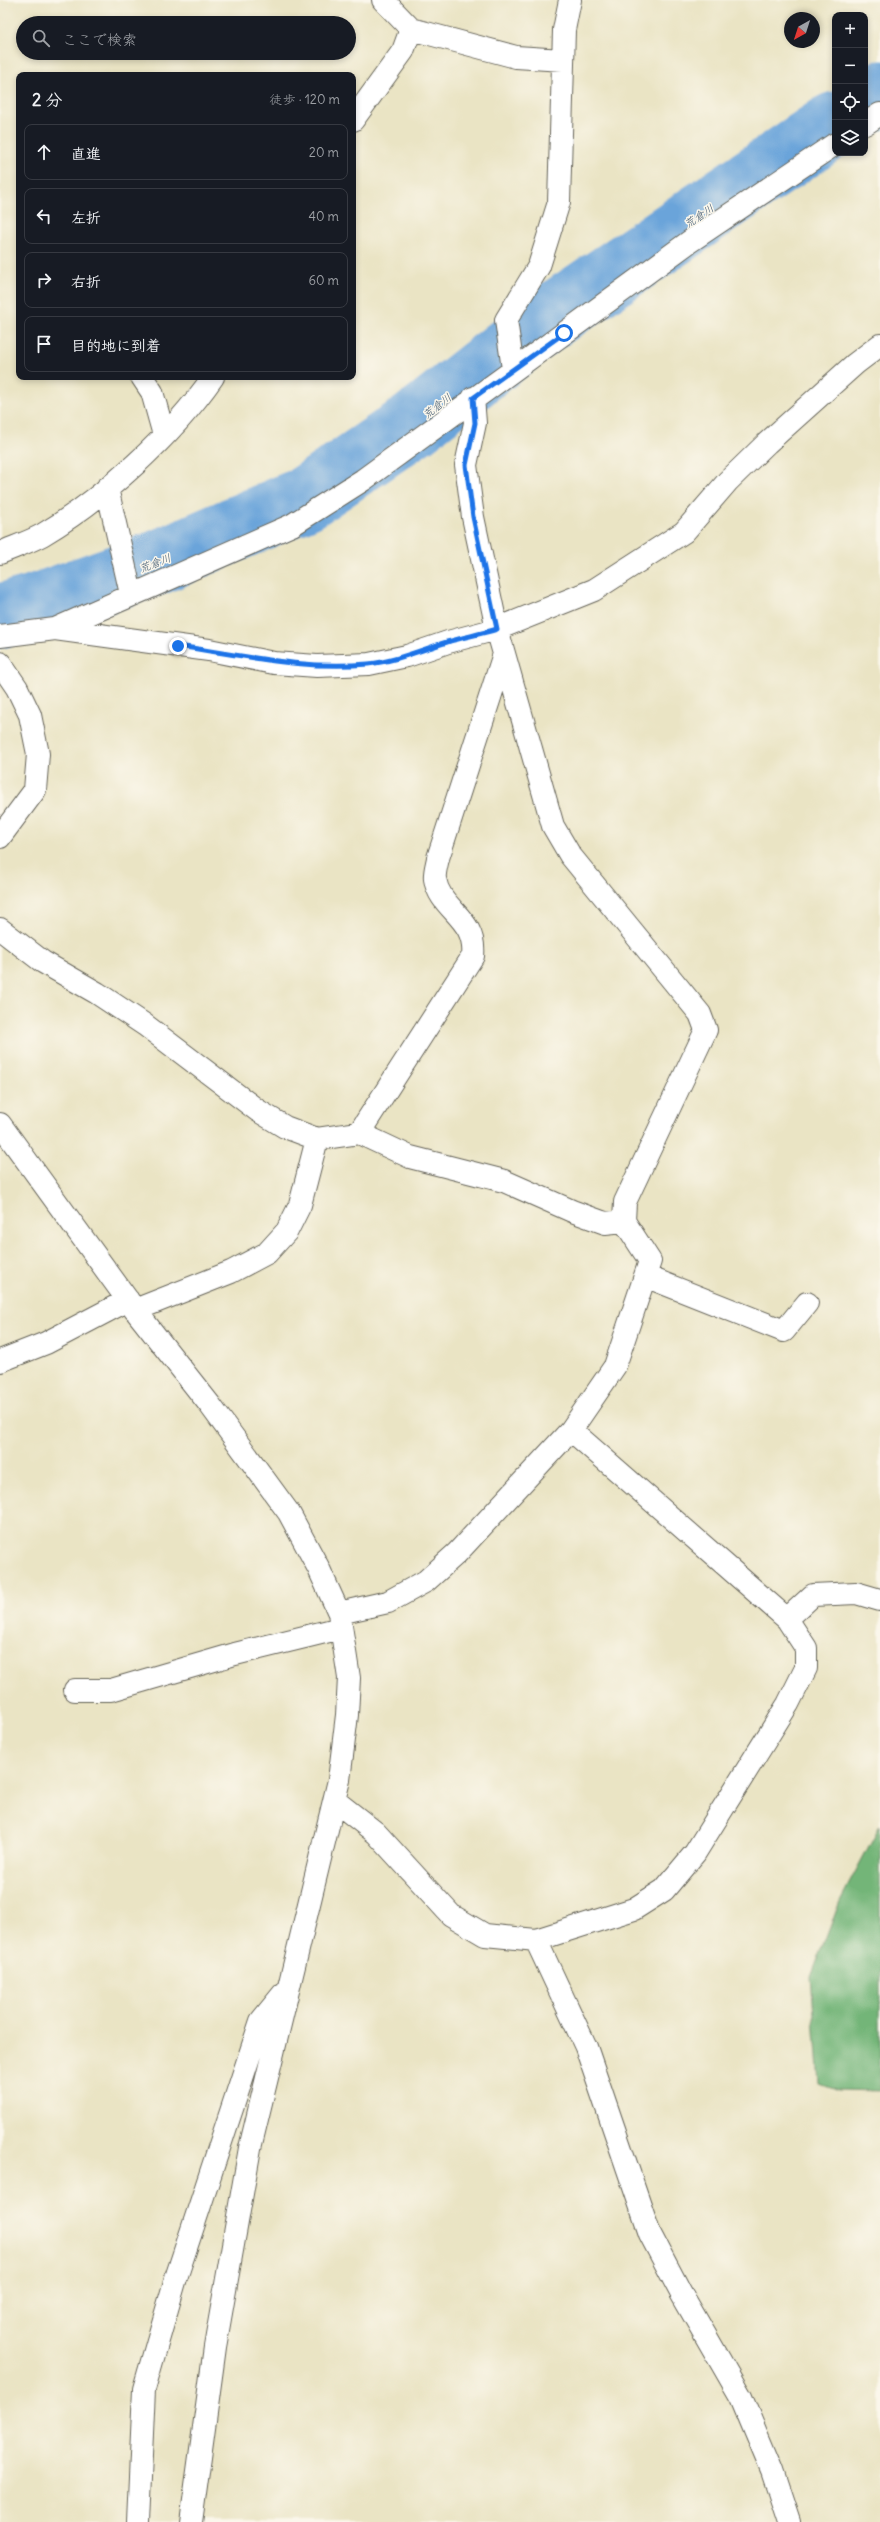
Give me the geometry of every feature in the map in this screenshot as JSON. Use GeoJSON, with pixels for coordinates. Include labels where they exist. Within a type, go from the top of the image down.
{"type":"FeatureCollection","features":[{"type":"Feature","properties":{"kind":"street"},"geometry":{"type":"LineString","coordinates":[[383,0],[411,29],[516,57],[563,60]]}},
{"type":"Feature","properties":{"kind":"street"},"geometry":{"type":"LineString","coordinates":[[513,369],[506,320],[539,266],[559,202],[564,30],[570,0]]}},
{"type":"Feature","properties":{"kind":"street"},"geometry":{"type":"LineString","coordinates":[[356,116],[403,51],[411,29]]}},
{"type":"Feature","properties":{"kind":"street"},"geometry":{"type":"LineString","coordinates":[[868,122],[880,114]]}},
{"type":"Feature","properties":{"kind":"street"},"geometry":{"type":"LineString","coordinates":[[55,629],[131,594],[292,525],[363,480],[473,398],[689,242],[832,146]]}},
{"type":"Feature","properties":{"kind":"street"},"geometry":{"type":"LineString","coordinates":[[0,636],[55,629],[209,650],[274,663],[317,666],[369,664],[407,656],[448,642],[497,629],[594,590],[684,532],[728,481],[767,443],[855,364],[880,345]]}},
{"type":"Feature","properties":{"kind":"street"},"geometry":{"type":"LineString","coordinates":[[144,380],[152,392],[164,435]]}},
{"type":"Feature","properties":{"kind":"street"},"geometry":{"type":"LineString","coordinates":[[0,553],[41,535],[107,488],[164,435],[210,380]]}},
{"type":"Feature","properties":{"kind":"street"},"geometry":{"type":"LineString","coordinates":[[75,1690],[111,1690],[235,1654],[340,1620],[388,1602],[426,1581],[457,1553],[571,1430],[615,1366],[650,1261],[624,1221],[625,1202],[706,1030],[700,1014],[570,855],[553,826],[497,629],[473,517],[466,465],[475,423],[473,398]]}},
{"type":"Feature","properties":{"kind":"street"},"geometry":{"type":"LineString","coordinates":[[107,488],[131,594]]}},
{"type":"Feature","properties":{"kind":"street"},"geometry":{"type":"LineString","coordinates":[[359,1133],[473,956],[474,942],[468,927],[442,896],[435,879],[438,858],[504,654]]}},
{"type":"Feature","properties":{"kind":"street"},"geometry":{"type":"LineString","coordinates":[[0,663],[17,688],[30,715],[38,754],[35,790],[0,837]]}},
{"type":"Feature","properties":{"kind":"street"},"geometry":{"type":"LineString","coordinates":[[0,929],[43,962],[97,993],[145,1025],[257,1110],[285,1127],[317,1139],[359,1133],[410,1157],[504,1181],[572,1211],[606,1223],[624,1221]]}},
{"type":"Feature","properties":{"kind":"street"},"geometry":{"type":"LineString","coordinates":[[0,1124],[131,1305],[210,1405],[289,1513],[318,1567],[340,1620],[349,1678],[339,1780],[286,1990],[250,2148],[215,2347],[191,2522]]}},
{"type":"Feature","properties":{"kind":"street"},"geometry":{"type":"LineString","coordinates":[[0,1361],[46,1343],[131,1305],[231,1272],[267,1253],[287,1230],[300,1205],[317,1139]]}},
{"type":"Feature","properties":{"kind":"street"},"geometry":{"type":"LineString","coordinates":[[645,1276],[784,1330],[807,1303]]}},
{"type":"Feature","properties":{"kind":"street"},"geometry":{"type":"LineString","coordinates":[[334,1800],[376,1833],[451,1915],[485,1935],[536,1940],[634,1909],[664,1890],[695,1853],[788,1704],[806,1668],[806,1648],[787,1619],[571,1430]]}},
{"type":"Feature","properties":{"kind":"street"},"geometry":{"type":"LineString","coordinates":[[787,1619],[813,1595],[856,1592],[880,1600]]}},
{"type":"Feature","properties":{"kind":"street"},"geometry":{"type":"LineString","coordinates":[[536,1940],[586,2047],[650,2234],[680,2293],[741,2397],[772,2470],[789,2522]]}},
{"type":"Feature","properties":{"kind":"street"},"geometry":{"type":"LineString","coordinates":[[138,2522],[144,2389],[176,2278],[260,2021],[286,1990]]}},
{"type":"Feature","properties":{"kind":"green space"},"geometry":{"type":"Polygon","coordinates":[[[880,1825],[880,2091],[838,2090],[819,2083],[811,1977],[840,1901],[880,1825]]]}},
{"type":"Feature","properties":{"kind":"waterway","name":"荒倉川"},"geometry":{"type":"LineString","coordinates":[[868,101],[880,93]]}},
{"type":"Feature","properties":{"kind":"waterway","name":"荒倉川"},"geometry":{"type":"LineString","coordinates":[[0,616],[33,607],[159,562],[306,498],[414,424],[546,320],[832,126]]}},
{"type":"Feature","properties":{"kind":"route"},"geometry":{"type":"LineString","coordinates":[[178,646],[209,650],[274,663],[317,666],[369,664],[407,656],[448,642],[497,629],[473,517],[466,465],[475,423],[473,398],[564,333]]}}]}
